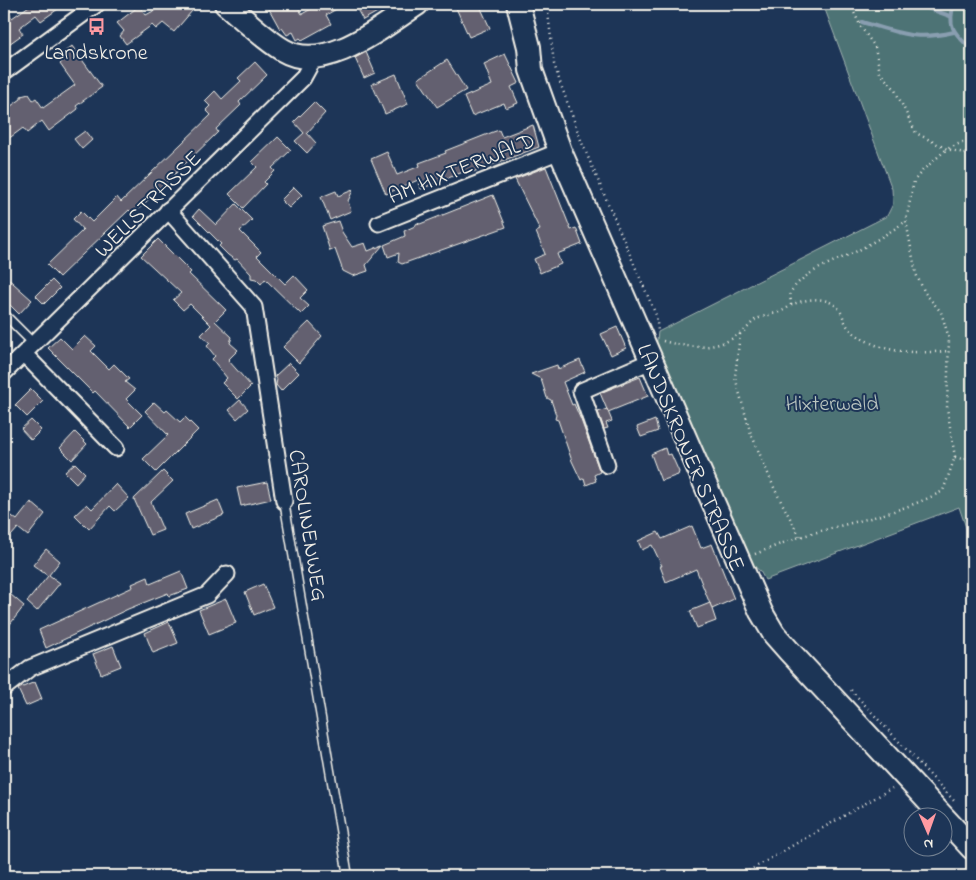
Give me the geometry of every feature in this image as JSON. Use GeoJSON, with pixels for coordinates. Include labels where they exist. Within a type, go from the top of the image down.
{"type":"FeatureCollection","features":[{"type":"Feature","properties":{"kind":"street"},"geometry":{"type":"LineString","coordinates":[[226,4],[283,50],[298,56],[324,56],[417,4]]}},
{"type":"Feature","properties":{"kind":"street","name":"LANDSKRONER STRASSE"},"geometry":{"type":"LineString","coordinates":[[518,4],[529,47],[532,70],[560,151],[650,349],[747,585],[774,634],[972,848]]}},
{"type":"Feature","properties":{"kind":"street"},"geometry":{"type":"LineString","coordinates":[[4,72],[90,6]]}},
{"type":"Feature","properties":{"kind":"street","name":"WELLSTRASSE"},"geometry":{"type":"LineString","coordinates":[[4,373],[324,56]]}},
{"type":"Feature","properties":{"kind":"street","name":"AM HIXTERWALD"},"geometry":{"type":"LineString","coordinates":[[379,223],[560,151]]}},
{"type":"Feature","properties":{"kind":"street","name":"CAROLINENWEG"},"geometry":{"type":"LineString","coordinates":[[168,210],[254,308],[284,502]]}},
{"type":"Feature","properties":{"kind":"street"},"geometry":{"type":"LineString","coordinates":[[29,349],[116,448]]}},
{"type":"Feature","properties":{"kind":"street"},"geometry":{"type":"LineString","coordinates":[[607,465],[581,391],[650,349]]}},
{"type":"Feature","properties":{"kind":"street"},"geometry":{"type":"LineString","coordinates":[[4,688],[30,668],[207,595],[227,574]]}},
{"type":"Feature","properties":{"kind":"lane"},"geometry":{"type":"LineString","coordinates":[[4,314],[29,349]]}},
{"type":"Feature","properties":{"kind":"lane","name":"CAROLINENWEG"},"geometry":{"type":"LineString","coordinates":[[284,502],[348,876]]}},
{"type":"Feature","properties":{"kind":"path"},"geometry":{"type":"LineString","coordinates":[[547,4],[554,64],[561,85],[582,143],[656,315],[658,326],[650,349]]}},
{"type":"Feature","properties":{"kind":"path"},"geometry":{"type":"LineString","coordinates":[[850,4],[861,27],[875,47],[880,73],[894,88],[916,133],[947,149],[972,154]]}},
{"type":"Feature","properties":{"kind":"path"},"geometry":{"type":"LineString","coordinates":[[739,562],[746,557],[800,537],[882,515],[923,501],[943,491],[955,457],[947,408],[950,338],[941,312],[925,294],[916,274],[906,221],[914,182],[932,161],[947,149],[972,138]]}},
{"type":"Feature","properties":{"kind":"path"},"geometry":{"type":"LineString","coordinates":[[791,305],[793,289],[818,270],[860,249],[877,237],[887,234],[906,221]]}},
{"type":"Feature","properties":{"kind":"path"},"geometry":{"type":"LineString","coordinates":[[650,349],[662,341],[689,348],[712,347],[730,341],[756,319],[770,316],[804,300],[825,301],[839,308],[846,324],[871,343],[912,352],[949,351]]}},
{"type":"Feature","properties":{"kind":"path"},"geometry":{"type":"LineString","coordinates":[[740,334],[735,377],[750,431],[775,490],[800,537]]}},
{"type":"Feature","properties":{"kind":"path"},"geometry":{"type":"LineString","coordinates":[[955,457],[962,459],[972,458]]}},
{"type":"Feature","properties":{"kind":"path"},"geometry":{"type":"LineString","coordinates":[[850,688],[962,809]]}},
{"type":"Feature","properties":{"kind":"path"},"geometry":{"type":"LineString","coordinates":[[740,876],[908,778]]}},
{"type":"Feature","properties":{"kind":"green space","name":"Hixterwald"},"geometry":{"type":"Polygon","coordinates":[[[823,4],[972,4],[972,545],[959,507],[765,580],[760,571],[749,562],[656,348],[658,332],[887,216],[893,204],[892,189],[823,4]]]}},
{"type":"Feature","properties":{"kind":"building"},"geometry":{"type":"Polygon","coordinates":[[[27,4],[65,4],[41,21],[36,15],[19,28],[23,34],[9,44],[4,37],[4,6],[12,18],[29,6],[27,4]]]}},
{"type":"Feature","properties":{"kind":"building"},"geometry":{"type":"Polygon","coordinates":[[[166,4],[198,4],[174,32],[163,23],[156,29],[152,25],[126,44],[120,36],[124,31],[117,23],[139,6],[146,15],[166,4]]]}},
{"type":"Feature","properties":{"kind":"building"},"geometry":{"type":"Polygon","coordinates":[[[278,4],[296,4],[302,14],[320,4],[345,4],[326,15],[331,24],[302,40],[300,38],[297,40],[293,32],[287,35],[282,28],[280,29],[269,9],[278,4]]]}},
{"type":"Feature","properties":{"kind":"building"},"geometry":{"type":"Polygon","coordinates":[[[354,4],[392,4],[363,20],[354,4]]]}},
{"type":"Feature","properties":{"kind":"building"},"geometry":{"type":"Polygon","coordinates":[[[467,4],[479,4],[490,28],[469,37],[456,8],[467,4]]]}},
{"type":"Feature","properties":{"kind":"building"},"geometry":{"type":"Polygon","coordinates":[[[72,46],[102,87],[76,106],[78,109],[49,131],[42,121],[27,133],[23,128],[4,142],[4,111],[21,99],[21,96],[29,94],[33,100],[36,98],[43,108],[75,85],[60,64],[62,62],[58,57],[72,46]]]}},
{"type":"Feature","properties":{"kind":"building"},"geometry":{"type":"Polygon","coordinates":[[[366,52],[375,73],[364,78],[355,58],[366,52]]]}},
{"type":"Feature","properties":{"kind":"building"},"geometry":{"type":"Polygon","coordinates":[[[505,54],[519,83],[511,87],[518,103],[506,108],[504,103],[472,116],[464,97],[492,85],[484,64],[505,54]]]}},
{"type":"Feature","properties":{"kind":"building"},"geometry":{"type":"Polygon","coordinates":[[[447,60],[466,90],[437,107],[418,79],[447,60]]]}},
{"type":"Feature","properties":{"kind":"building"},"geometry":{"type":"Polygon","coordinates":[[[255,62],[267,75],[239,102],[241,105],[216,129],[218,132],[133,214],[129,210],[59,277],[47,265],[83,230],[73,219],[81,211],[92,222],[117,197],[121,202],[211,115],[206,110],[210,106],[205,101],[215,91],[222,99],[241,81],[238,78],[255,62]]]}},
{"type":"Feature","properties":{"kind":"building"},"geometry":{"type":"Polygon","coordinates":[[[396,74],[408,104],[385,114],[372,84],[396,74]]]}},
{"type":"Feature","properties":{"kind":"building"},"geometry":{"type":"Polygon","coordinates":[[[314,102],[325,113],[307,133],[316,143],[307,153],[295,141],[304,133],[294,122],[314,102]]]}},
{"type":"Feature","properties":{"kind":"building"},"geometry":{"type":"Polygon","coordinates":[[[533,125],[539,147],[470,173],[464,174],[463,172],[421,189],[418,180],[386,194],[371,159],[387,152],[397,175],[420,166],[419,163],[446,153],[445,151],[493,132],[499,130],[502,137],[533,125]]]}},
{"type":"Feature","properties":{"kind":"building"},"geometry":{"type":"Polygon","coordinates":[[[85,131],[92,140],[82,149],[74,139],[85,131]]]}},
{"type":"Feature","properties":{"kind":"building"},"geometry":{"type":"Polygon","coordinates":[[[278,137],[291,150],[272,168],[275,171],[264,182],[266,184],[243,208],[229,194],[257,167],[252,162],[278,137]]]}},
{"type":"Feature","properties":{"kind":"building"},"geometry":{"type":"Polygon","coordinates":[[[546,167],[571,230],[576,228],[582,244],[557,254],[561,264],[540,273],[534,259],[545,254],[536,232],[540,230],[515,179],[546,167]]]}},
{"type":"Feature","properties":{"kind":"building"},"geometry":{"type":"Polygon","coordinates":[[[294,187],[302,195],[289,208],[281,200],[294,187]]]}},
{"type":"Feature","properties":{"kind":"building"},"geometry":{"type":"Polygon","coordinates":[[[353,190],[348,201],[351,211],[330,220],[321,197],[336,191],[338,196],[353,190]]]}},
{"type":"Feature","properties":{"kind":"building"},"geometry":{"type":"Polygon","coordinates":[[[493,195],[506,227],[402,264],[398,262],[399,253],[388,257],[384,245],[405,236],[404,231],[415,226],[417,223],[420,224],[493,195]]]}},
{"type":"Feature","properties":{"kind":"building"},"geometry":{"type":"Polygon","coordinates":[[[236,204],[252,220],[240,231],[261,252],[257,256],[285,284],[294,275],[308,290],[300,298],[309,306],[301,314],[265,279],[261,284],[256,279],[251,278],[251,274],[237,259],[235,260],[228,255],[219,246],[221,244],[193,216],[199,209],[216,225],[236,204]]]}},
{"type":"Feature","properties":{"kind":"building"},"geometry":{"type":"Polygon","coordinates":[[[338,221],[342,232],[352,247],[365,243],[368,251],[383,245],[366,265],[368,271],[353,276],[343,271],[335,249],[330,251],[322,226],[338,221]]]}},
{"type":"Feature","properties":{"kind":"building"},"geometry":{"type":"Polygon","coordinates":[[[158,239],[191,272],[189,274],[226,310],[215,321],[232,337],[230,343],[238,350],[228,360],[251,386],[238,399],[222,383],[227,378],[212,359],[215,356],[207,346],[210,343],[201,335],[211,325],[190,304],[183,310],[173,300],[181,293],[141,256],[158,239]]]}},
{"type":"Feature","properties":{"kind":"building"},"geometry":{"type":"Polygon","coordinates":[[[4,275],[32,300],[19,314],[4,299],[4,275]]]}},
{"type":"Feature","properties":{"kind":"building"},"geometry":{"type":"Polygon","coordinates":[[[52,280],[60,288],[44,304],[36,296],[52,280]]]}},
{"type":"Feature","properties":{"kind":"building"},"geometry":{"type":"Polygon","coordinates":[[[309,322],[322,336],[299,363],[283,347],[309,322]]]}},
{"type":"Feature","properties":{"kind":"building"},"geometry":{"type":"Polygon","coordinates":[[[617,327],[626,348],[611,355],[601,334],[617,327]]]}},
{"type":"Feature","properties":{"kind":"building"},"geometry":{"type":"Polygon","coordinates":[[[85,336],[96,346],[91,351],[109,369],[114,364],[129,379],[125,382],[135,390],[126,399],[142,415],[130,427],[95,391],[93,393],[48,348],[60,337],[72,349],[85,336]]]}},
{"type":"Feature","properties":{"kind":"building"},"geometry":{"type":"Polygon","coordinates":[[[580,360],[585,372],[563,382],[572,405],[574,404],[581,420],[600,472],[594,475],[596,481],[586,485],[584,478],[581,480],[572,461],[558,420],[555,419],[556,415],[551,400],[547,398],[541,379],[531,374],[557,365],[558,369],[580,360]]]}},
{"type":"Feature","properties":{"kind":"building"},"geometry":{"type":"Polygon","coordinates":[[[289,363],[299,373],[281,391],[276,385],[277,379],[275,376],[289,363]]]}},
{"type":"Feature","properties":{"kind":"building"},"geometry":{"type":"Polygon","coordinates":[[[640,377],[648,396],[608,412],[600,393],[640,377]]]}},
{"type":"Feature","properties":{"kind":"building"},"geometry":{"type":"Polygon","coordinates":[[[31,389],[43,401],[27,417],[15,405],[31,389]]]}},
{"type":"Feature","properties":{"kind":"building"},"geometry":{"type":"Polygon","coordinates":[[[240,400],[248,409],[237,419],[229,410],[240,400]]]}},
{"type":"Feature","properties":{"kind":"building"},"geometry":{"type":"Polygon","coordinates":[[[154,402],[165,412],[167,410],[180,422],[185,417],[198,430],[156,472],[143,459],[168,435],[145,411],[154,402]]]}},
{"type":"Feature","properties":{"kind":"building"},"geometry":{"type":"Polygon","coordinates":[[[607,409],[612,421],[606,423],[608,428],[604,429],[598,412],[607,409]]]}},
{"type":"Feature","properties":{"kind":"building"},"geometry":{"type":"Polygon","coordinates":[[[31,420],[41,430],[31,440],[21,429],[31,420]]]}},
{"type":"Feature","properties":{"kind":"building"},"geometry":{"type":"Polygon","coordinates":[[[655,420],[658,431],[641,437],[637,427],[655,420]]]}},
{"type":"Feature","properties":{"kind":"building"},"geometry":{"type":"Polygon","coordinates":[[[75,432],[87,444],[72,460],[60,448],[75,432]]]}},
{"type":"Feature","properties":{"kind":"building"},"geometry":{"type":"Polygon","coordinates":[[[665,448],[667,455],[671,454],[679,472],[678,475],[661,481],[651,454],[665,448]]]}},
{"type":"Feature","properties":{"kind":"building"},"geometry":{"type":"Polygon","coordinates":[[[75,463],[85,473],[76,483],[65,472],[75,463]]]}},
{"type":"Feature","properties":{"kind":"building"},"geometry":{"type":"Polygon","coordinates":[[[163,471],[173,481],[151,502],[163,530],[150,535],[134,499],[163,471]]]}},
{"type":"Feature","properties":{"kind":"building"},"geometry":{"type":"Polygon","coordinates":[[[267,482],[271,499],[241,506],[237,488],[267,482]]]}},
{"type":"Feature","properties":{"kind":"building"},"geometry":{"type":"Polygon","coordinates":[[[116,484],[129,498],[115,511],[110,506],[89,529],[75,515],[87,504],[92,509],[116,484]]]}},
{"type":"Feature","properties":{"kind":"building"},"geometry":{"type":"Polygon","coordinates":[[[218,500],[224,515],[191,529],[185,514],[218,500]]]}},
{"type":"Feature","properties":{"kind":"building"},"geometry":{"type":"Polygon","coordinates":[[[31,502],[45,514],[28,536],[18,528],[11,536],[4,530],[4,510],[17,520],[31,502]]]}},
{"type":"Feature","properties":{"kind":"building"},"geometry":{"type":"Polygon","coordinates":[[[692,526],[701,548],[712,544],[734,599],[712,609],[696,569],[666,582],[660,566],[662,566],[652,545],[642,550],[638,541],[658,532],[662,539],[692,526]]]}},
{"type":"Feature","properties":{"kind":"building"},"geometry":{"type":"Polygon","coordinates":[[[46,549],[60,561],[49,575],[60,583],[37,611],[27,602],[48,576],[33,565],[46,549]]]}},
{"type":"Feature","properties":{"kind":"building"},"geometry":{"type":"Polygon","coordinates":[[[181,571],[188,589],[169,596],[168,593],[128,609],[46,648],[39,630],[133,587],[132,584],[148,577],[150,584],[181,571]]]}},
{"type":"Feature","properties":{"kind":"building"},"geometry":{"type":"Polygon","coordinates":[[[263,584],[273,607],[254,615],[245,592],[263,584]]]}},
{"type":"Feature","properties":{"kind":"building"},"geometry":{"type":"Polygon","coordinates":[[[10,594],[24,606],[4,632],[4,602],[10,594]]]}},
{"type":"Feature","properties":{"kind":"building"},"geometry":{"type":"Polygon","coordinates":[[[226,599],[236,623],[209,634],[199,610],[226,599]]]}},
{"type":"Feature","properties":{"kind":"building"},"geometry":{"type":"Polygon","coordinates":[[[710,603],[716,621],[697,628],[690,611],[710,603]]]}},
{"type":"Feature","properties":{"kind":"building"},"geometry":{"type":"Polygon","coordinates":[[[169,622],[178,643],[153,653],[145,633],[169,622]]]}},
{"type":"Feature","properties":{"kind":"building"},"geometry":{"type":"Polygon","coordinates":[[[113,646],[121,666],[101,674],[93,654],[113,646]]]}},
{"type":"Feature","properties":{"kind":"building"},"geometry":{"type":"Polygon","coordinates":[[[35,682],[42,699],[26,706],[18,689],[35,682]]]}},
{"type":"Feature","properties":{"kind":"waterway"},"geometry":{"type":"LineString","coordinates":[[916,4],[950,16]]}},
{"type":"Feature","properties":{"kind":"waterway"},"geometry":{"type":"LineString","coordinates":[[954,4],[951,19],[952,25],[957,35],[972,50]]}},
{"type":"Feature","properties":{"kind":"waterway"},"geometry":{"type":"LineString","coordinates":[[862,22],[917,36],[954,32]]}},
{"type":"Feature","properties":{"kind":"waterway"},"geometry":{"type":"LineString","coordinates":[[972,282],[972,305]]}},
{"type":"Feature","properties":{"kind":"place","name":"Landskrone"},"geometry":{"type":"Point","coordinates":[96,26]}}]}
